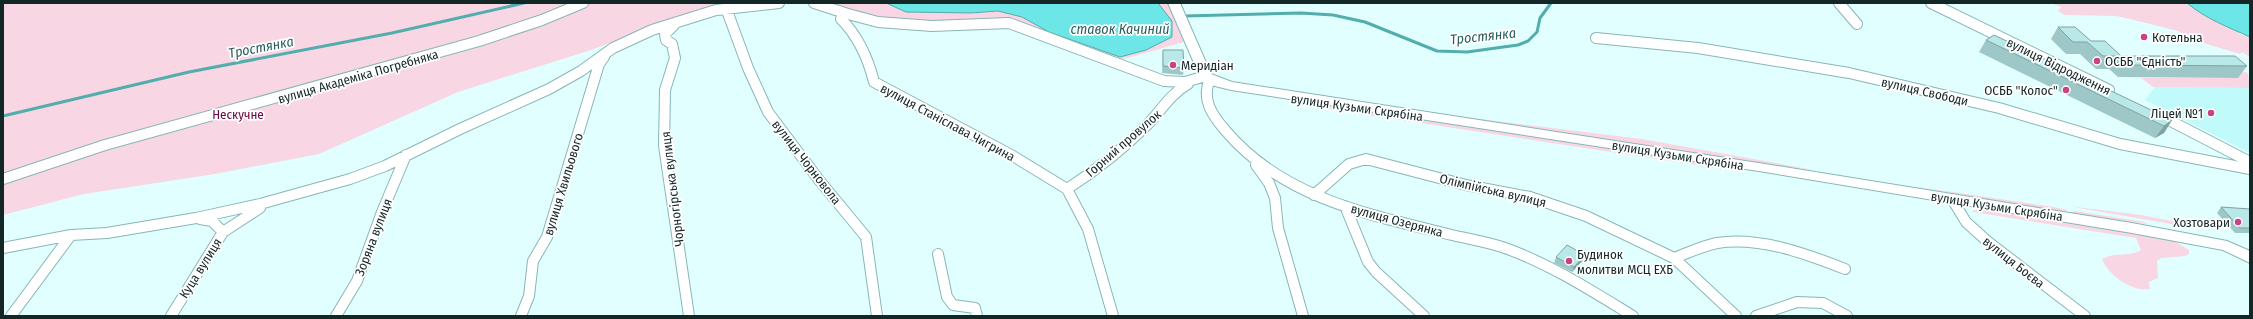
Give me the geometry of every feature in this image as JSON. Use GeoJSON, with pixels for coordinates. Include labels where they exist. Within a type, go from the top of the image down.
{"type":"FeatureCollection","features":[{"type":"Feature","properties":{"kind":"main road"},"geometry":{"type":"LineString","coordinates":[[1174,3],[1204,78]]}},
{"type":"Feature","properties":{"kind":"main road","name":"вулиця Кузьми Скрябіна"},"geometry":{"type":"LineString","coordinates":[[1204,78],[1231,86],[1271,94],[1765,168],[2138,229],[2229,247],[2250,258]]}},
{"type":"Feature","properties":{"kind":"street","name":"вулиця Академіка Погребняка"},"geometry":{"type":"LineString","coordinates":[[3,179],[49,161],[93,148],[303,92],[507,33],[554,17],[583,3]]}},
{"type":"Feature","properties":{"kind":"street"},"geometry":{"type":"LineString","coordinates":[[3,248],[71,236],[107,233],[196,218],[274,200],[350,179],[406,155],[549,89],[582,71],[607,52],[626,41],[652,30],[676,23],[701,13],[726,8],[779,3]]}},
{"type":"Feature","properties":{"kind":"street"},"geometry":{"type":"LineString","coordinates":[[814,3],[878,22],[913,26],[954,27],[1009,23],[1164,80],[1178,83],[1204,78]]}},
{"type":"Feature","properties":{"kind":"street"},"geometry":{"type":"LineString","coordinates":[[1840,3],[1857,24]]}},
{"type":"Feature","properties":{"kind":"street","name":"вулиця Відродження"},"geometry":{"type":"LineString","coordinates":[[1931,3],[2118,95]]}},
{"type":"Feature","properties":{"kind":"street","name":"вулиця Чорновола"},"geometry":{"type":"LineString","coordinates":[[726,8],[748,68],[768,112],[796,150],[866,237],[877,316]]}},
{"type":"Feature","properties":{"kind":"street","name":"вулиця Станіслава Чигрина"},"geometry":{"type":"LineString","coordinates":[[848,14],[842,16],[841,19],[858,38],[867,54],[874,82],[1013,156],[1067,189]]}},
{"type":"Feature","properties":{"kind":"street","name":"Чорногірська вулиця"},"geometry":{"type":"LineString","coordinates":[[676,23],[665,34],[666,40],[672,44],[675,58],[665,90],[664,146],[689,316]]}},
{"type":"Feature","properties":{"kind":"street","name":"вулиця Свободи"},"geometry":{"type":"LineString","coordinates":[[1596,38],[1718,50],[1797,63],[2000,108],[2138,148],[2250,169]]}},
{"type":"Feature","properties":{"kind":"street","name":"вулиця Хвильового"},"geometry":{"type":"LineString","coordinates":[[521,316],[529,296],[532,261],[547,237],[599,64],[607,52]]}},
{"type":"Feature","properties":{"kind":"street","name":"вулиця Озерянка"},"geometry":{"type":"LineString","coordinates":[[1204,78],[1205,89],[1213,114],[1223,129],[1254,162],[1294,187],[1345,206],[1504,247],[1547,265],[1633,316]]}},
{"type":"Feature","properties":{"kind":"street","name":"Горний провулок"},"geometry":{"type":"LineString","coordinates":[[1067,189],[1086,176],[1146,125],[1168,102],[1176,89],[1204,78]]}},
{"type":"Feature","properties":{"kind":"street"},"geometry":{"type":"LineString","coordinates":[[2150,111],[2250,162]]}},
{"type":"Feature","properties":{"kind":"street","name":"Зоряна вулиця"},"geometry":{"type":"LineString","coordinates":[[336,316],[356,281],[382,212],[406,155]]}},
{"type":"Feature","properties":{"kind":"street","name":"Олімпійська вулиця"},"geometry":{"type":"LineString","coordinates":[[1314,195],[1350,164],[1360,160],[1374,160],[1466,185],[1530,197],[1568,208],[1674,258],[1736,316]]}},
{"type":"Feature","properties":{"kind":"street"},"geometry":{"type":"LineString","coordinates":[[1254,162],[1268,183],[1275,198],[1281,242],[1303,316]]}},
{"type":"Feature","properties":{"kind":"street"},"geometry":{"type":"LineString","coordinates":[[1067,189],[1088,229],[1113,316]]}},
{"type":"Feature","properties":{"kind":"street","name":"вулиця Боєва"},"geometry":{"type":"LineString","coordinates":[[1952,199],[1966,222],[1987,241],[2085,316]]}},
{"type":"Feature","properties":{"kind":"street","name":"Куца вулиця"},"geometry":{"type":"LineString","coordinates":[[171,316],[222,232],[274,200]]}},
{"type":"Feature","properties":{"kind":"street"},"geometry":{"type":"LineString","coordinates":[[1345,206],[1368,262],[1376,272],[1424,316]]}},
{"type":"Feature","properties":{"kind":"street"},"geometry":{"type":"LineString","coordinates":[[196,218],[212,221],[222,232]]}},
{"type":"Feature","properties":{"kind":"street"},"geometry":{"type":"LineString","coordinates":[[11,316],[71,236]]}},
{"type":"Feature","properties":{"kind":"street"},"geometry":{"type":"LineString","coordinates":[[1674,258],[1718,243],[1730,242],[1783,250],[1813,257],[1845,269]]}},
{"type":"Feature","properties":{"kind":"street"},"geometry":{"type":"LineString","coordinates":[[938,254],[947,297],[953,305],[975,308],[978,316]]}},
{"type":"Feature","properties":{"kind":"street"},"geometry":{"type":"LineString","coordinates":[[1756,316],[1797,302],[1823,303],[1847,316]]}},
{"type":"Feature","properties":{"kind":"shaded area","name":"Ліцей №1"},"geometry":{"type":"Polygon","coordinates":[[[2155,87],[2250,88],[2250,153],[2145,100],[2155,87]]]}},
{"type":"Feature","properties":{"kind":"green space","name":"Нескучне"},"geometry":{"type":"Polygon","coordinates":[[[3,3],[749,3],[670,21],[591,50],[458,92],[319,154],[215,174],[84,194],[3,215],[3,3]]]}},
{"type":"Feature","properties":{"kind":"green space","name":"ставок Качиний"},"geometry":{"type":"Polygon","coordinates":[[[823,3],[1171,3],[1187,41],[1124,59],[1101,57],[1009,20],[927,26],[878,20],[823,3]]]}},
{"type":"Feature","properties":{"kind":"green space"},"geometry":{"type":"Polygon","coordinates":[[[2051,3],[2187,3],[2220,24],[2231,27],[2240,34],[2250,37],[2250,57],[2242,52],[2240,54],[2200,42],[2178,31],[2130,19],[2116,16],[2064,15],[2058,11],[2061,7],[2051,3]]]}},
{"type":"Feature","properties":{"kind":"green space"},"geometry":{"type":"Polygon","coordinates":[[[2233,69],[2248,73],[2250,88],[2153,87],[2141,78],[2238,78],[2233,69]]]}},
{"type":"Feature","properties":{"kind":"green space"},"geometry":{"type":"Polygon","coordinates":[[[1296,100],[1735,166],[1737,171],[1295,104],[1296,100]]]}},
{"type":"Feature","properties":{"kind":"green space"},"geometry":{"type":"Polygon","coordinates":[[[1416,111],[1642,139],[1814,170],[1765,164],[1416,111]]]}},
{"type":"Feature","properties":{"kind":"green space"},"geometry":{"type":"Polygon","coordinates":[[[1912,186],[2054,207],[2068,210],[2062,212],[1912,186]]]}},
{"type":"Feature","properties":{"kind":"green space"},"geometry":{"type":"Polygon","coordinates":[[[2068,206],[2141,215],[2188,224],[2188,227],[2068,206]]]}},
{"type":"Feature","properties":{"kind":"green space"},"geometry":{"type":"Polygon","coordinates":[[[1979,209],[1992,209],[2169,238],[2189,250],[2189,254],[2185,256],[2161,258],[2157,261],[2158,278],[2149,282],[2150,289],[2136,288],[2122,282],[2116,277],[2105,265],[2102,259],[2113,255],[2132,254],[2141,250],[2136,238],[1972,211],[1979,209]]]}},
{"type":"Feature","properties":{"kind":"green space"},"geometry":{"type":"Polygon","coordinates":[[[2075,211],[2144,222],[2148,224],[2067,213],[2075,211]]]}},
{"type":"Feature","properties":{"kind":"water","name":"ставок Качиний"},"geometry":{"type":"Polygon","coordinates":[[[886,3],[1158,3],[1172,21],[1172,37],[1146,50],[1120,57],[1049,32],[1022,17],[998,11],[971,13],[906,12],[886,3]]]}},
{"type":"Feature","properties":{"kind":"water"},"geometry":{"type":"Polygon","coordinates":[[[2187,3],[2250,3],[2250,37],[2209,18],[2187,3]]]}},
{"type":"Feature","properties":{"kind":"building"},"geometry":{"type":"Polygon","coordinates":[[[2058,27],[2075,27],[2091,41],[2105,41],[2121,56],[2235,56],[2247,66],[2126,65],[2116,56],[2103,56],[2087,42],[2073,42],[2058,27]]]}},
{"type":"Feature","properties":{"kind":"building"},"geometry":{"type":"Polygon","coordinates":[[[1994,35],[2172,120],[2164,126],[1986,40],[1994,35]]]}},
{"type":"Feature","properties":{"kind":"building"},"geometry":{"type":"Polygon","coordinates":[[[1163,50],[1183,50],[1184,68],[1163,66],[1163,50]]]}},
{"type":"Feature","properties":{"kind":"building"},"geometry":{"type":"Polygon","coordinates":[[[2221,207],[2250,209],[2250,228],[2240,228],[2221,207]]]}},
{"type":"Feature","properties":{"kind":"building"},"geometry":{"type":"Polygon","coordinates":[[[1567,245],[1585,255],[1574,267],[1556,257],[1567,245]]]}},
{"type":"Feature","properties":{"kind":"waterway","name":"Тростянка"},"geometry":{"type":"LineString","coordinates":[[3,116],[189,72],[392,33],[524,3]]}},
{"type":"Feature","properties":{"kind":"waterway","name":"Тростянка"},"geometry":{"type":"LineString","coordinates":[[1185,16],[1301,13],[1333,15],[1365,22],[1437,51],[1467,52],[1518,45],[1528,41],[1537,32],[1540,18],[1551,3]]}},
{"type":"Feature","properties":{"kind":"place","name":"Котельна"},"geometry":{"type":"Point","coordinates":[2144,37]}},
{"type":"Feature","properties":{"kind":"place","name":"ОСББ \"Єдність\""},"geometry":{"type":"Point","coordinates":[2097,61]}},
{"type":"Feature","properties":{"kind":"place","name":"Меридіан"},"geometry":{"type":"Point","coordinates":[1173,65]}},
{"type":"Feature","properties":{"kind":"place","name":"ОСББ \"Колос\""},"geometry":{"type":"Point","coordinates":[2066,90]}},
{"type":"Feature","properties":{"kind":"place","name":"Ліцей №1"},"geometry":{"type":"Point","coordinates":[2211,113]}},
{"type":"Feature","properties":{"kind":"place","name":"Хозтовари"},"geometry":{"type":"Point","coordinates":[2238,222]}},
{"type":"Feature","properties":{"kind":"place","name":"Будинок молитви МСЦ ЕХБ"},"geometry":{"type":"Point","coordinates":[1569,261]}}]}
